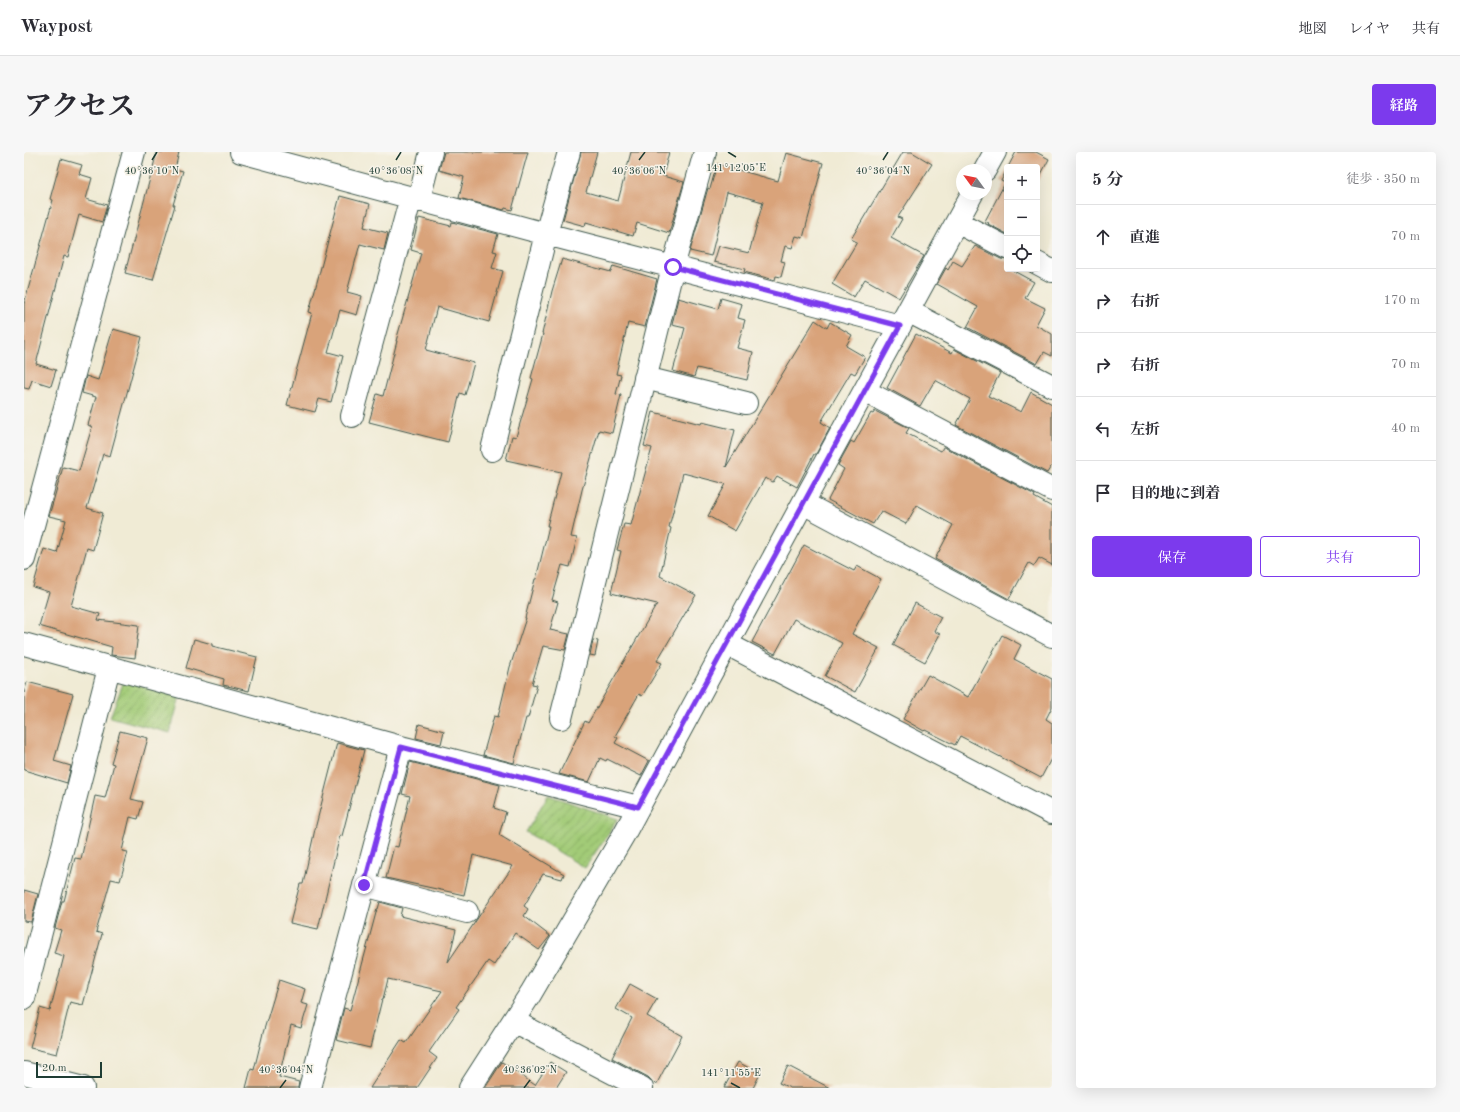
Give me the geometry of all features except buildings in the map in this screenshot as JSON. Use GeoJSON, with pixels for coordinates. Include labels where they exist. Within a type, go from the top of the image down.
{"type":"FeatureCollection","features":[{"type":"Feature","properties":{"kind":"street"},"geometry":{"type":"LineString","coordinates":[[24,559],[134,152]]}},
{"type":"Feature","properties":{"kind":"street"},"geometry":{"type":"LineString","coordinates":[[241,152],[294,158],[415,198],[546,234],[673,267],[904,318],[1052,386]]}},
{"type":"Feature","properties":{"kind":"street"},"geometry":{"type":"LineString","coordinates":[[352,416],[415,198],[432,152]]}},
{"type":"Feature","properties":{"kind":"street"},"geometry":{"type":"LineString","coordinates":[[492,450],[568,152]]}},
{"type":"Feature","properties":{"kind":"street"},"geometry":{"type":"LineString","coordinates":[[561,718],[673,267],[705,152]]}},
{"type":"Feature","properties":{"kind":"street"},"geometry":{"type":"LineString","coordinates":[[988,164],[994,152]]}},
{"type":"Feature","properties":{"kind":"street"},"geometry":{"type":"LineString","coordinates":[[470,1088],[531,993],[623,836],[969,200]]}},
{"type":"Feature","properties":{"kind":"street"},"geometry":{"type":"LineString","coordinates":[[957,222],[1004,246]]}},
{"type":"Feature","properties":{"kind":"street"},"geometry":{"type":"LineString","coordinates":[[1040,265],[1052,271]]}},
{"type":"Feature","properties":{"kind":"street"},"geometry":{"type":"LineString","coordinates":[[645,378],[746,403]]}},
{"type":"Feature","properties":{"kind":"street"},"geometry":{"type":"LineString","coordinates":[[865,391],[1052,490]]}},
{"type":"Feature","properties":{"kind":"street"},"geometry":{"type":"LineString","coordinates":[[803,503],[1052,636]]}},
{"type":"Feature","properties":{"kind":"street"},"geometry":{"type":"LineString","coordinates":[[24,644],[401,747],[638,807]]}},
{"type":"Feature","properties":{"kind":"street"},"geometry":{"type":"LineString","coordinates":[[727,644],[1052,813]]}},
{"type":"Feature","properties":{"kind":"street"},"geometry":{"type":"LineString","coordinates":[[24,998],[109,668]]}},
{"type":"Feature","properties":{"kind":"street"},"geometry":{"type":"LineString","coordinates":[[310,1088],[401,747]]}},
{"type":"Feature","properties":{"kind":"street"},"geometry":{"type":"LineString","coordinates":[[364,885],[467,912]]}},
{"type":"Feature","properties":{"kind":"street"},"geometry":{"type":"LineString","coordinates":[[513,1020],[642,1088]]}},
{"type":"Feature","properties":{"kind":"street"},"geometry":{"type":"LineString","coordinates":[[24,1073],[82,1088]]}},
{"type":"Feature","properties":{"kind":"green space"},"geometry":{"type":"Polygon","coordinates":[[[124,681],[180,696],[170,733],[110,717],[124,681]]]}},
{"type":"Feature","properties":{"kind":"green space"},"geometry":{"type":"Polygon","coordinates":[[[548,795],[618,819],[585,868],[526,832],[548,795]]]}},
{"type":"Feature","properties":{"kind":"route"},"geometry":{"type":"LineString","coordinates":[[364,885],[401,747],[638,807],[900,326],[673,267]]}}]}
